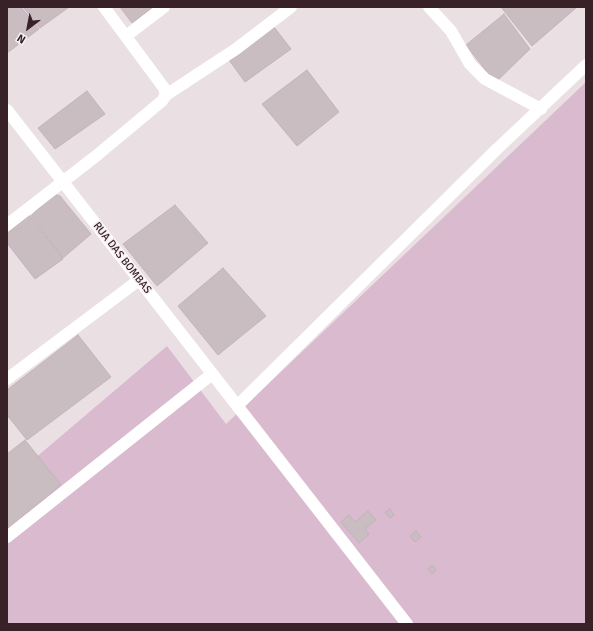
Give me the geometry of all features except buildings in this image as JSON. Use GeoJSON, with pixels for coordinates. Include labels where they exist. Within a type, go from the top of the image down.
{"type":"FeatureCollection","features":[{"type":"Feature","properties":{"kind":"street"},"geometry":{"type":"LineString","coordinates":[[104,7],[164,88],[166,95]]}},
{"type":"Feature","properties":{"kind":"street"},"geometry":{"type":"LineString","coordinates":[[126,36],[164,7]]}},
{"type":"Feature","properties":{"kind":"street"},"geometry":{"type":"LineString","coordinates":[[7,225],[162,101],[166,95],[236,49],[291,7]]}},
{"type":"Feature","properties":{"kind":"street"},"geometry":{"type":"LineString","coordinates":[[429,7],[452,31],[470,64],[485,79],[540,109]]}},
{"type":"Feature","properties":{"kind":"street"},"geometry":{"type":"LineString","coordinates":[[237,406],[540,109],[586,66]]}},
{"type":"Feature","properties":{"kind":"street","name":"RUA DAS BOMBAS"},"geometry":{"type":"LineString","coordinates":[[7,110],[407,624]]}},
{"type":"Feature","properties":{"kind":"street"},"geometry":{"type":"LineString","coordinates":[[7,378],[139,280]]}},
{"type":"Feature","properties":{"kind":"street"},"geometry":{"type":"LineString","coordinates":[[7,536],[212,374]]}},
{"type":"Feature","properties":{"kind":"shaded area"},"geometry":{"type":"Polygon","coordinates":[[[586,82],[586,624],[7,624],[7,482],[167,346],[226,424],[586,82]]]}}]}
